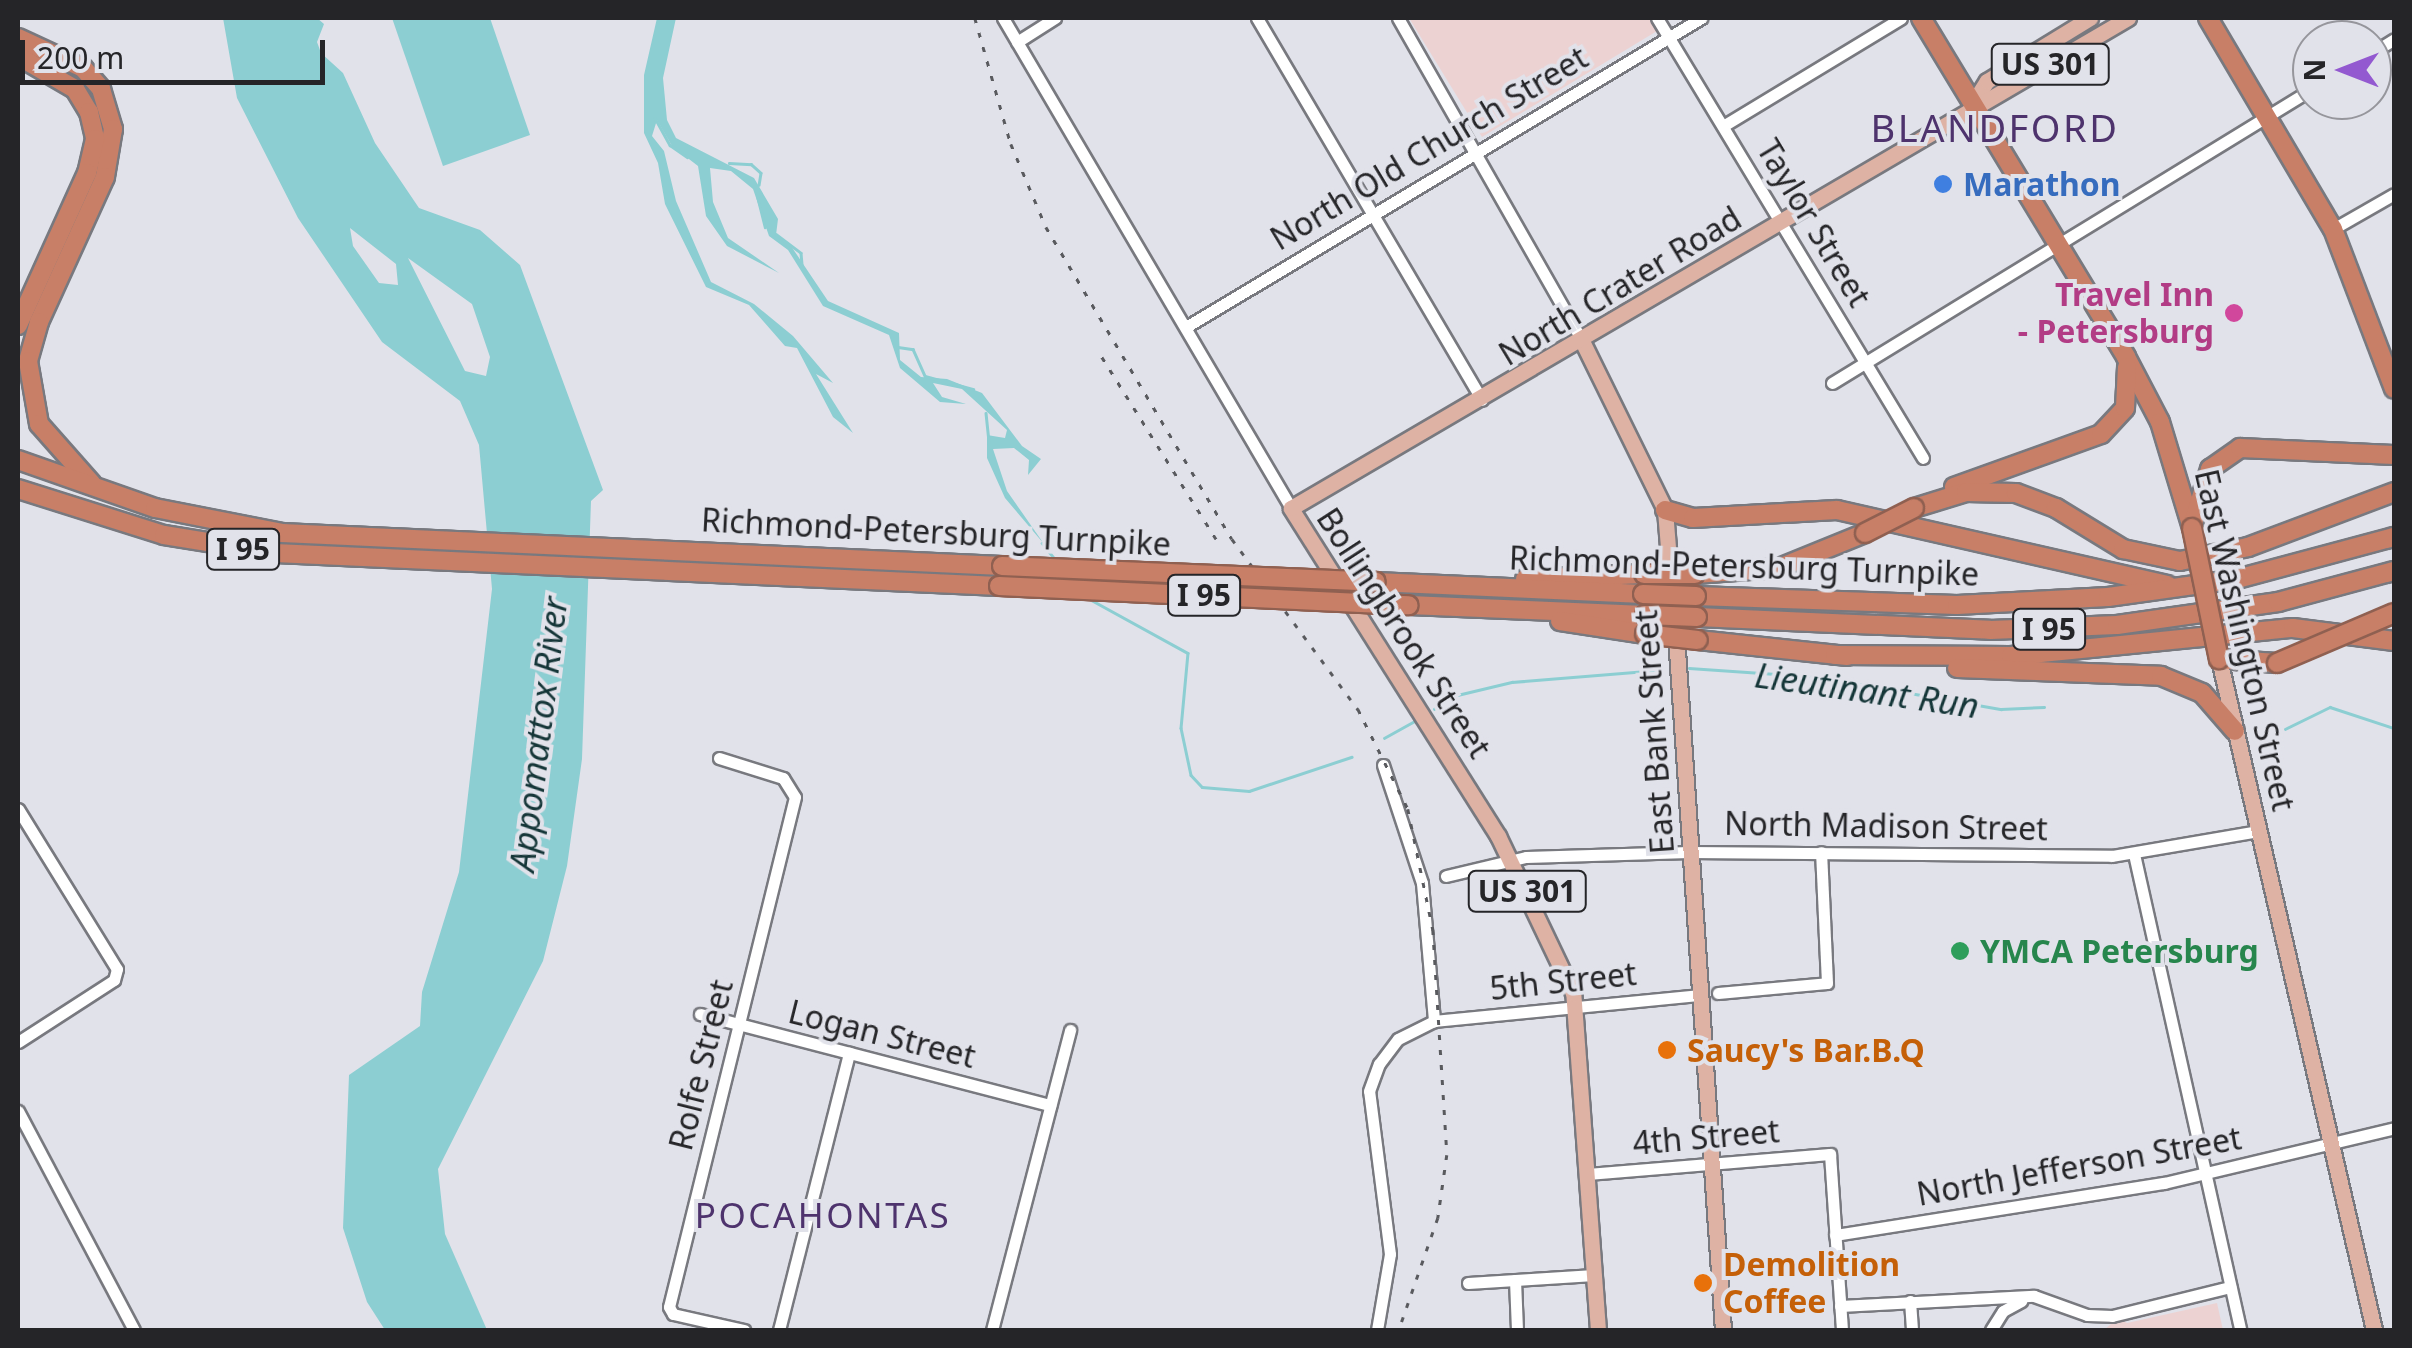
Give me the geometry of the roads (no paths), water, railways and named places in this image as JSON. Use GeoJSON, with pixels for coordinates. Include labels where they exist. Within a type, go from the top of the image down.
{"type":"FeatureCollection","features":[{"type":"Feature","properties":{"kind":"highway","name":"East Washington Street"},"geometry":{"type":"LineString","coordinates":[[1920,18],[2126,357],[2160,422],[2192,528],[2219,659]]}},
{"type":"Feature","properties":{"kind":"highway"},"geometry":{"type":"LineString","coordinates":[[2208,18],[2332,228],[2394,387]]}},
{"type":"Feature","properties":{"kind":"highway"},"geometry":{"type":"LineString","coordinates":[[18,38],[82,68],[101,90],[114,129],[105,177],[39,322],[28,361],[39,424],[100,491]]}},
{"type":"Feature","properties":{"kind":"highway"},"geometry":{"type":"LineString","coordinates":[[18,56],[42,68],[83,100],[94,150],[18,325]]}},
{"type":"Feature","properties":{"kind":"highway"},"geometry":{"type":"LineString","coordinates":[[18,67],[42,68]]}},
{"type":"Feature","properties":{"kind":"highway"},"geometry":{"type":"LineString","coordinates":[[1409,584],[1779,568],[1865,533],[1994,470],[2101,434],[2128,399],[2126,357]]}},
{"type":"Feature","properties":{"kind":"highway"},"geometry":{"type":"LineString","coordinates":[[2192,528],[2210,469],[2240,448],[2385,455]]}},
{"type":"Feature","properties":{"kind":"highway","name":"Richmond-Petersburg Turnpike"},"geometry":{"type":"LineString","coordinates":[[18,460],[100,491],[262,530],[1696,596],[1992,604],[2183,589],[2394,537]]}},
{"type":"Feature","properties":{"kind":"highway","name":"Richmond-Petersburg Turnpike"},"geometry":{"type":"LineString","coordinates":[[18,489],[106,520],[218,546],[310,556],[644,567],[1409,604],[1645,625],[1697,617],[1990,630],[2099,626],[2278,602],[2394,571]]}},
{"type":"Feature","properties":{"kind":"highway"},"geometry":{"type":"LineString","coordinates":[[1914,508],[1966,492],[2016,493],[2056,508],[2123,550],[2180,561],[2248,547],[2394,492]]}},
{"type":"Feature","properties":{"kind":"highway"},"geometry":{"type":"LineString","coordinates":[[1664,510],[1692,518],[1837,510],[2183,589]]}},
{"type":"Feature","properties":{"kind":"highway"},"geometry":{"type":"LineString","coordinates":[[2219,659],[2277,663],[2394,613]]}},
{"type":"Feature","properties":{"kind":"highway"},"geometry":{"type":"LineString","coordinates":[[1645,625],[1698,640],[1958,668],[2161,676],[2202,693],[2236,731]]}},
{"type":"Feature","properties":{"kind":"highway"},"geometry":{"type":"LineString","coordinates":[[1835,655],[2029,655],[2294,628],[2394,642]]}},
{"type":"Feature","properties":{"kind":"main road","name":"US 301"},"geometry":{"type":"LineString","coordinates":[[1972,103],[1987,82],[2090,18]]}},
{"type":"Feature","properties":{"kind":"main road","name":"US 301"},"geometry":{"type":"LineString","coordinates":[[1972,103],[1997,98],[2128,18]]}},
{"type":"Feature","properties":{"kind":"main road","name":"North Crater Road"},"geometry":{"type":"LineString","coordinates":[[1291,508],[1582,341],[1972,103]]}},
{"type":"Feature","properties":{"kind":"main road","name":"East Bank Street"},"geometry":{"type":"LineString","coordinates":[[1582,341],[1664,510],[1723,1330]]}},
{"type":"Feature","properties":{"kind":"main road","name":"Bollingbrook Street"},"geometry":{"type":"LineString","coordinates":[[1291,508],[1510,859],[1575,1007],[1598,1330]]}},
{"type":"Feature","properties":{"kind":"main road","name":"East Washington Street"},"geometry":{"type":"LineString","coordinates":[[2219,659],[2374,1330]]}},
{"type":"Feature","properties":{"kind":"street","name":"Bollingbrook Street"},"geometry":{"type":"LineString","coordinates":[[1003,18],[1291,508]]}},
{"type":"Feature","properties":{"kind":"street"},"geometry":{"type":"LineString","coordinates":[[1017,42],[1055,18]]}},
{"type":"Feature","properties":{"kind":"street"},"geometry":{"type":"LineString","coordinates":[[1257,18],[1482,400]]}},
{"type":"Feature","properties":{"kind":"street","name":"East Bank Street"},"geometry":{"type":"LineString","coordinates":[[1398,18],[1582,341]]}},
{"type":"Feature","properties":{"kind":"street","name":"Taylor Street"},"geometry":{"type":"LineString","coordinates":[[1657,18],[1923,458]]}},
{"type":"Feature","properties":{"kind":"street","name":"North Old Church Street"},"geometry":{"type":"LineString","coordinates":[[1186,327],[1701,18]]}},
{"type":"Feature","properties":{"kind":"street"},"geometry":{"type":"LineString","coordinates":[[1723,126],[1901,18]]}},
{"type":"Feature","properties":{"kind":"street"},"geometry":{"type":"LineString","coordinates":[[1832,383],[2292,101]]}},
{"type":"Feature","properties":{"kind":"street"},"geometry":{"type":"LineString","coordinates":[[2332,228],[2394,194]]}},
{"type":"Feature","properties":{"kind":"street","name":"Rolfe Street"},"geometry":{"type":"LineString","coordinates":[[719,758],[791,785],[795,796],[672,1291],[673,1314],[744,1330]]}},
{"type":"Feature","properties":{"kind":"street"},"geometry":{"type":"LineString","coordinates":[[1377,1330],[1390,1254],[1369,1092],[1386,1053],[1409,1031],[1434,1021],[1422,882],[1383,765]]}},
{"type":"Feature","properties":{"kind":"street"},"geometry":{"type":"LineString","coordinates":[[18,808],[118,969],[114,980],[18,1042]]}},
{"type":"Feature","properties":{"kind":"street","name":"North Madison Street"},"geometry":{"type":"LineString","coordinates":[[1446,876],[1510,859],[1689,852],[2134,854],[2259,831]]}},
{"type":"Feature","properties":{"kind":"street"},"geometry":{"type":"LineString","coordinates":[[1718,993],[1828,983],[1821,852]]}},
{"type":"Feature","properties":{"kind":"street"},"geometry":{"type":"LineString","coordinates":[[2134,854],[2240,1330]]}},
{"type":"Feature","properties":{"kind":"street","name":"5th Street"},"geometry":{"type":"LineString","coordinates":[[1434,1021],[1698,995]]}},
{"type":"Feature","properties":{"kind":"street","name":"Logan Street"},"geometry":{"type":"LineString","coordinates":[[700,1014],[1050,1105]]}},
{"type":"Feature","properties":{"kind":"street"},"geometry":{"type":"LineString","coordinates":[[992,1330],[1070,1030]]}},
{"type":"Feature","properties":{"kind":"street"},"geometry":{"type":"LineString","coordinates":[[779,1330],[849,1053]]}},
{"type":"Feature","properties":{"kind":"street"},"geometry":{"type":"LineString","coordinates":[[20,1119],[134,1330]]}},
{"type":"Feature","properties":{"kind":"street","name":"North Jefferson Street"},"geometry":{"type":"LineString","coordinates":[[1836,1236],[2204,1174],[2394,1128]]}},
{"type":"Feature","properties":{"kind":"street","name":"4th Street"},"geometry":{"type":"LineString","coordinates":[[1587,1174],[1830,1154],[1836,1236]]}},
{"type":"Feature","properties":{"kind":"street"},"geometry":{"type":"LineString","coordinates":[[1836,1236],[1842,1330]]}},
{"type":"Feature","properties":{"kind":"street"},"geometry":{"type":"LineString","coordinates":[[1468,1282],[1594,1275]]}},
{"type":"Feature","properties":{"kind":"street"},"geometry":{"type":"LineString","coordinates":[[1514,1280],[1517,1330]]}},
{"type":"Feature","properties":{"kind":"street"},"geometry":{"type":"LineString","coordinates":[[1840,1306],[2034,1296],[2086,1315],[2112,1316],[2230,1287]]}},
{"type":"Feature","properties":{"kind":"street"},"geometry":{"type":"LineString","coordinates":[[1991,1330],[2012,1304],[2034,1296]]}},
{"type":"Feature","properties":{"kind":"street"},"geometry":{"type":"LineString","coordinates":[[1910,1301],[1912,1330]]}},
{"type":"Feature","properties":{"kind":"street"},"geometry":{"type":"LineString","coordinates":[[2098,1330],[2112,1316]]}},
{"type":"Feature","properties":{"kind":"water","name":"Appomattox River"},"geometry":{"type":"Polygon","coordinates":[[[223,18],[317,18],[324,24],[317,42],[321,53],[343,73],[375,143],[419,208],[480,230],[520,265],[603,490],[591,501],[582,759],[567,866],[543,961],[438,1169],[445,1234],[487,1330],[385,1330],[367,1302],[343,1228],[349,1075],[420,1026],[422,992],[459,872],[492,589],[479,445],[460,401],[382,342],[298,218],[237,98],[223,18]],[[350,228],[353,246],[379,283],[398,285],[396,264],[350,228]],[[408,258],[465,371],[486,376],[490,357],[472,304],[408,258]]]}},
{"type":"Feature","properties":{"kind":"water"},"geometry":{"type":"Polygon","coordinates":[[[392,18],[490,18],[530,135],[443,166],[392,18]]]}},
{"type":"Feature","properties":{"kind":"water"},"geometry":{"type":"Polygon","coordinates":[[[657,18],[676,18],[663,78],[667,120],[676,138],[754,178],[778,219],[776,235],[789,243],[828,301],[899,333],[900,360],[921,377],[947,379],[982,393],[1022,446],[1041,459],[1028,475],[1029,460],[1014,448],[993,449],[1007,491],[1044,544],[1005,498],[987,458],[987,435],[1005,438],[1007,430],[962,389],[933,383],[942,397],[966,404],[940,402],[900,368],[889,335],[823,306],[788,250],[769,236],[753,189],[731,171],[710,168],[713,202],[728,238],[779,273],[727,246],[706,216],[698,166],[672,146],[657,120],[652,136],[664,151],[676,201],[711,282],[754,304],[793,336],[833,383],[816,374],[853,433],[833,417],[797,348],[785,346],[749,305],[706,287],[665,204],[658,163],[644,133],[644,75],[657,18]]]}},
{"type":"Feature","properties":{"kind":"waterway","name":"Lieutinant Run"},"geometry":{"type":"LineString","coordinates":[[655,118],[670,145],[687,157]]}},
{"type":"Feature","properties":{"kind":"waterway","name":"Lieutinant Run"},"geometry":{"type":"LineString","coordinates":[[729,163],[751,164],[761,173],[759,185]]}},
{"type":"Feature","properties":{"kind":"waterway","name":"Lieutinant Run"},"geometry":{"type":"LineString","coordinates":[[758,198],[765,227]]}},
{"type":"Feature","properties":{"kind":"waterway","name":"Lieutinant Run"},"geometry":{"type":"LineString","coordinates":[[776,234],[801,253],[802,264]]}},
{"type":"Feature","properties":{"kind":"waterway","name":"Lieutinant Run"},"geometry":{"type":"LineString","coordinates":[[898,347],[913,349],[925,376],[973,389]]}},
{"type":"Feature","properties":{"kind":"waterway","name":"Lieutinant Run"},"geometry":{"type":"LineString","coordinates":[[986,413],[989,444]]}},
{"type":"Feature","properties":{"kind":"waterway","name":"Lieutinant Run"},"geometry":{"type":"LineString","coordinates":[[1042,543],[1056,560]]}},
{"type":"Feature","properties":{"kind":"waterway","name":"Lieutinant Run"},"geometry":{"type":"LineString","coordinates":[[1086,597],[1188,653],[1181,728],[1191,775],[1202,787],[1249,791],[1351,757]]}},
{"type":"Feature","properties":{"kind":"waterway","name":"Lieutinant Run"},"geometry":{"type":"LineString","coordinates":[[1689,668],[1819,677],[2001,709],[2044,707]]}},
{"type":"Feature","properties":{"kind":"waterway","name":"Lieutinant Run"},"geometry":{"type":"LineString","coordinates":[[1434,709],[1449,697],[1512,682],[1659,670]]}},
{"type":"Feature","properties":{"kind":"waterway","name":"Lieutinant Run"},"geometry":{"type":"LineString","coordinates":[[2285,729],[2330,707],[2394,728]]}},
{"type":"Feature","properties":{"kind":"waterway","name":"Lieutinant Run"},"geometry":{"type":"LineString","coordinates":[[1384,738],[1415,721]]}},
{"type":"Feature","properties":{"kind":"railway"},"geometry":{"type":"LineString","coordinates":[[975,18],[1011,144],[1046,227],[1232,539],[1358,709],[1408,809],[1433,930],[1447,1155],[1438,1218],[1399,1330]]}},
{"type":"Feature","properties":{"kind":"railway"},"geometry":{"type":"LineString","coordinates":[[1102,357],[1216,539]]}},
{"type":"Feature","properties":{"kind":"place","name":"Marathon"},"geometry":{"type":"Point","coordinates":[1943,184]}},
{"type":"Feature","properties":{"kind":"place","name":"Travel Inn - Petersburg"},"geometry":{"type":"Point","coordinates":[2234,313]}},
{"type":"Feature","properties":{"kind":"place","name":"YMCA Petersburg"},"geometry":{"type":"Point","coordinates":[1960,951]}},
{"type":"Feature","properties":{"kind":"place","name":"Saucy's Bar.B.Q"},"geometry":{"type":"Point","coordinates":[1667,1050]}},
{"type":"Feature","properties":{"kind":"place","name":"Demolition Coffee"},"geometry":{"type":"Point","coordinates":[1703,1283]}},
{"type":"Feature","properties":{"kind":"district","name":"BLANDFORD"},"geometry":{"type":"Point","coordinates":[1995,128]}},
{"type":"Feature","properties":{"kind":"district","name":"POCAHONTAS"},"geometry":{"type":"Point","coordinates":[823,1215]}}]}
